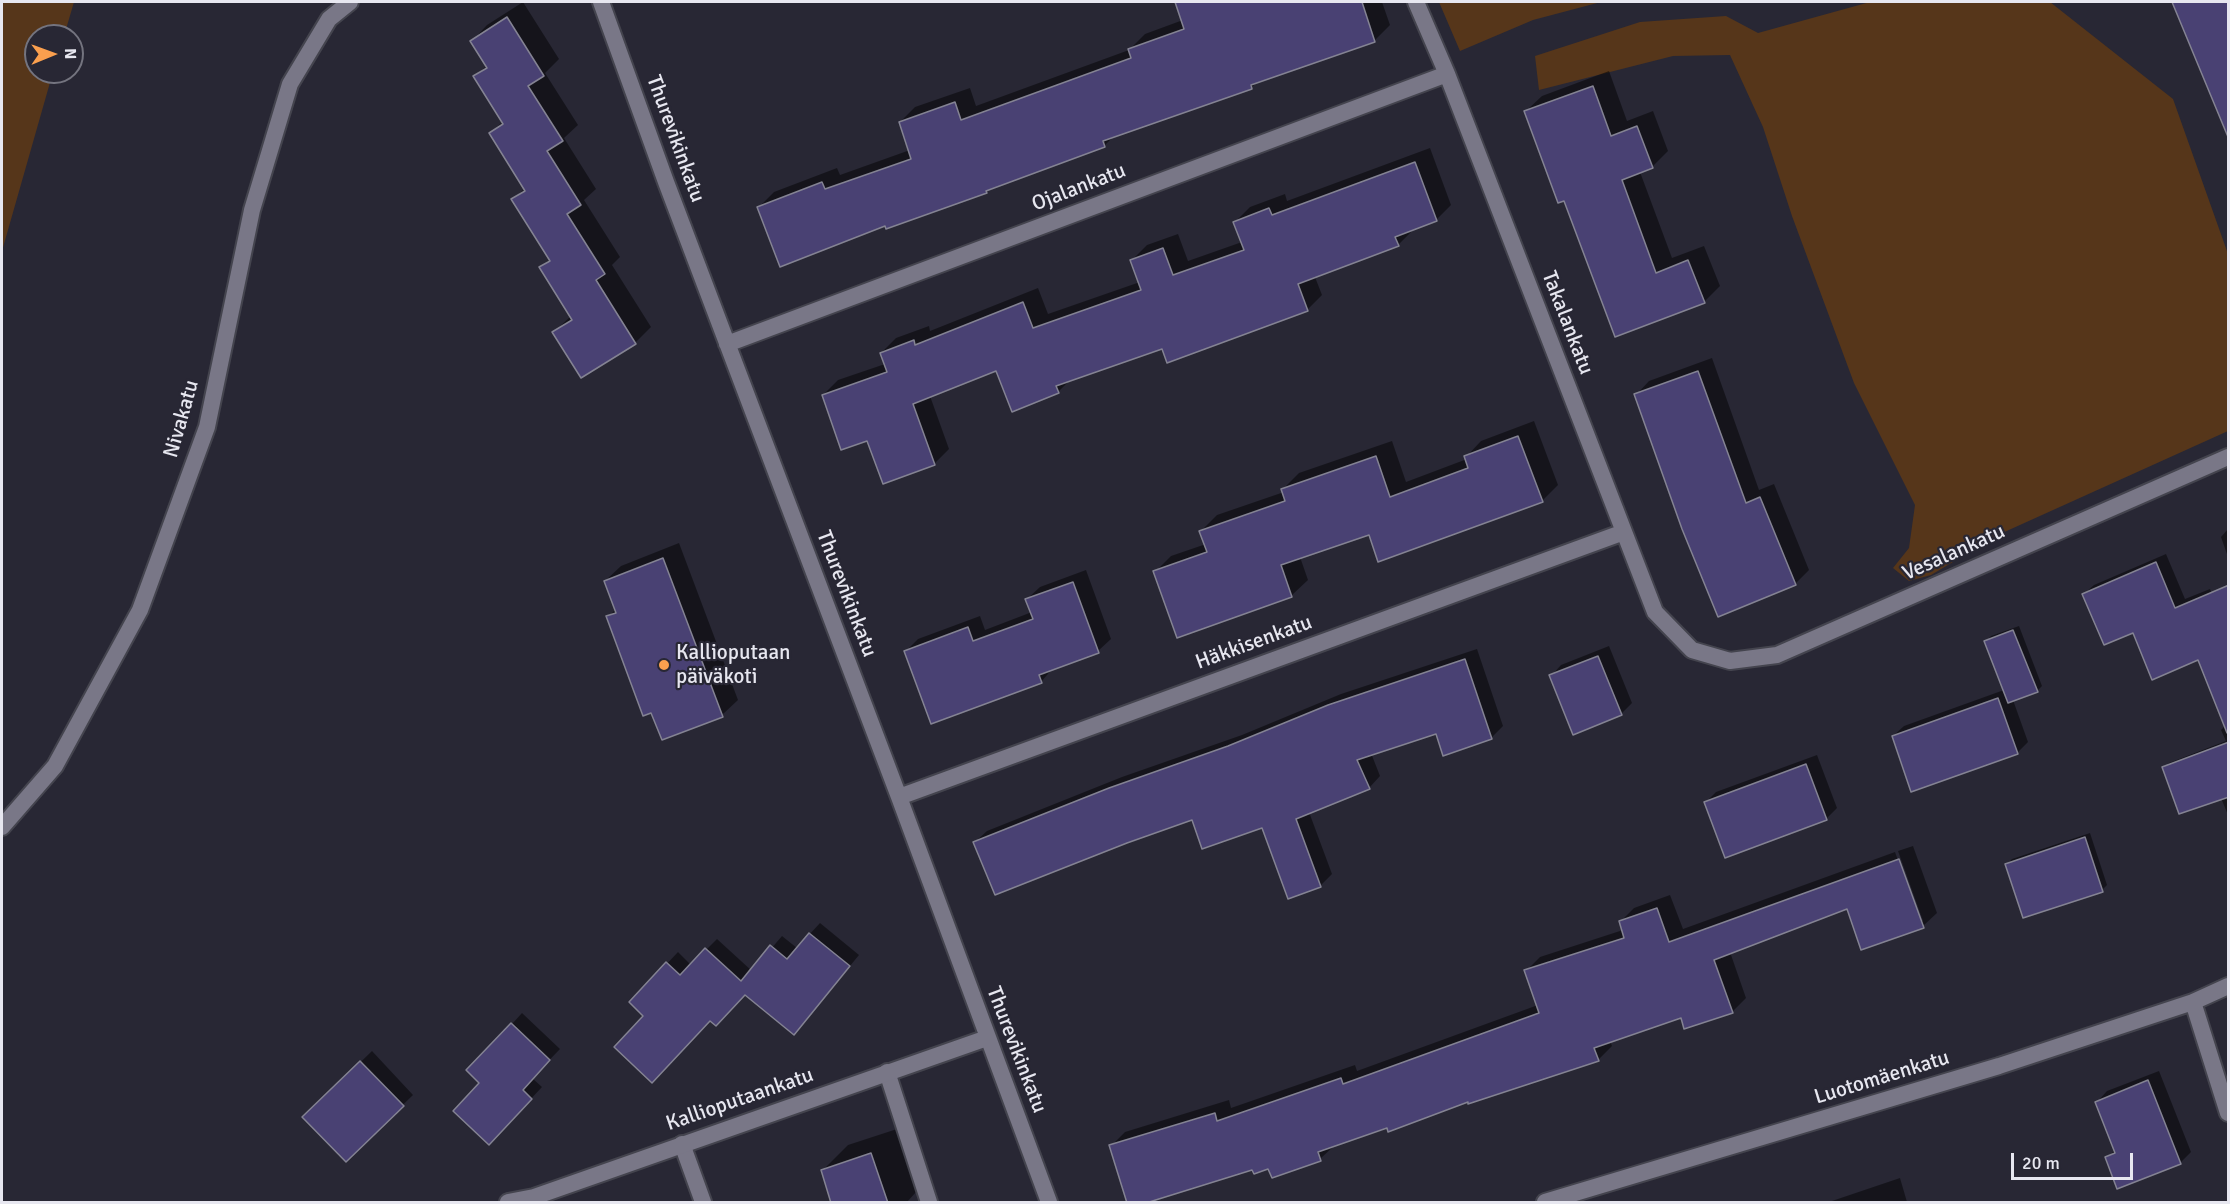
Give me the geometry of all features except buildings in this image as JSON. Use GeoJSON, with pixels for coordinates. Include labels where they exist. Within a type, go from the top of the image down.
{"type":"FeatureCollection","features":[{"type":"Feature","properties":{"kind":"street","name":"Nivakatu"},"geometry":{"type":"LineString","coordinates":[[2,828],[55,766],[140,610],[207,427],[252,210],[290,84],[329,19],[350,2]]}},
{"type":"Feature","properties":{"kind":"street","name":"Thurevikinkatu"},"geometry":{"type":"LineString","coordinates":[[601,2],[1049,1203]]}},
{"type":"Feature","properties":{"kind":"street","name":"Takalankatu"},"geometry":{"type":"LineString","coordinates":[[1416,2],[1447,74],[1655,612],[1692,650]]}},
{"type":"Feature","properties":{"kind":"street","name":"Ojalankatu"},"geometry":{"type":"LineString","coordinates":[[727,344],[1447,74]]}},
{"type":"Feature","properties":{"kind":"street","name":"Vesalankatu"},"geometry":{"type":"LineString","coordinates":[[1692,650],[1730,661],[1777,655],[2229,457]]}},
{"type":"Feature","properties":{"kind":"street","name":"Häkkisenkatu"},"geometry":{"type":"LineString","coordinates":[[899,797],[1624,532]]}},
{"type":"Feature","properties":{"kind":"street","name":"Luotomäenkatu"},"geometry":{"type":"LineString","coordinates":[[1545,1203],[1999,1066],[2193,1002],[2229,986]]}},
{"type":"Feature","properties":{"kind":"street"},"geometry":{"type":"LineString","coordinates":[[2193,1002],[2229,1113]]}},
{"type":"Feature","properties":{"kind":"street","name":"Kallioputaankatu"},"geometry":{"type":"LineString","coordinates":[[508,1203],[534,1197],[987,1038]]}},
{"type":"Feature","properties":{"kind":"street"},"geometry":{"type":"LineString","coordinates":[[888,1072],[929,1203]]}},
{"type":"Feature","properties":{"kind":"street"},"geometry":{"type":"LineString","coordinates":[[682,1144],[703,1203]]}},
{"type":"Feature","properties":{"kind":"shaded area"},"geometry":{"type":"Polygon","coordinates":[[[2,2],[74,2],[68,24],[24,24],[24,84],[50,84],[2,251],[2,2]]]}},
{"type":"Feature","properties":{"kind":"shaded area"},"geometry":{"type":"Polygon","coordinates":[[[1439,2],[1601,2],[1533,20],[1460,51],[1439,2]]]}},
{"type":"Feature","properties":{"kind":"shaded area"},"geometry":{"type":"Polygon","coordinates":[[[1870,2],[2050,2],[2173,99],[2228,254],[2228,431],[2000,534],[1931,575],[1909,581],[1893,568],[1909,548],[1915,505],[1854,383],[1792,216],[1763,127],[1730,55],[1673,56],[1539,90],[1535,56],[1640,22],[1726,16],[1758,33],[1870,2]]]}},
{"type":"Feature","properties":{"kind":"place","name":"Kallioputaan päiväkoti"},"geometry":{"type":"Point","coordinates":[664,665]}}]}
